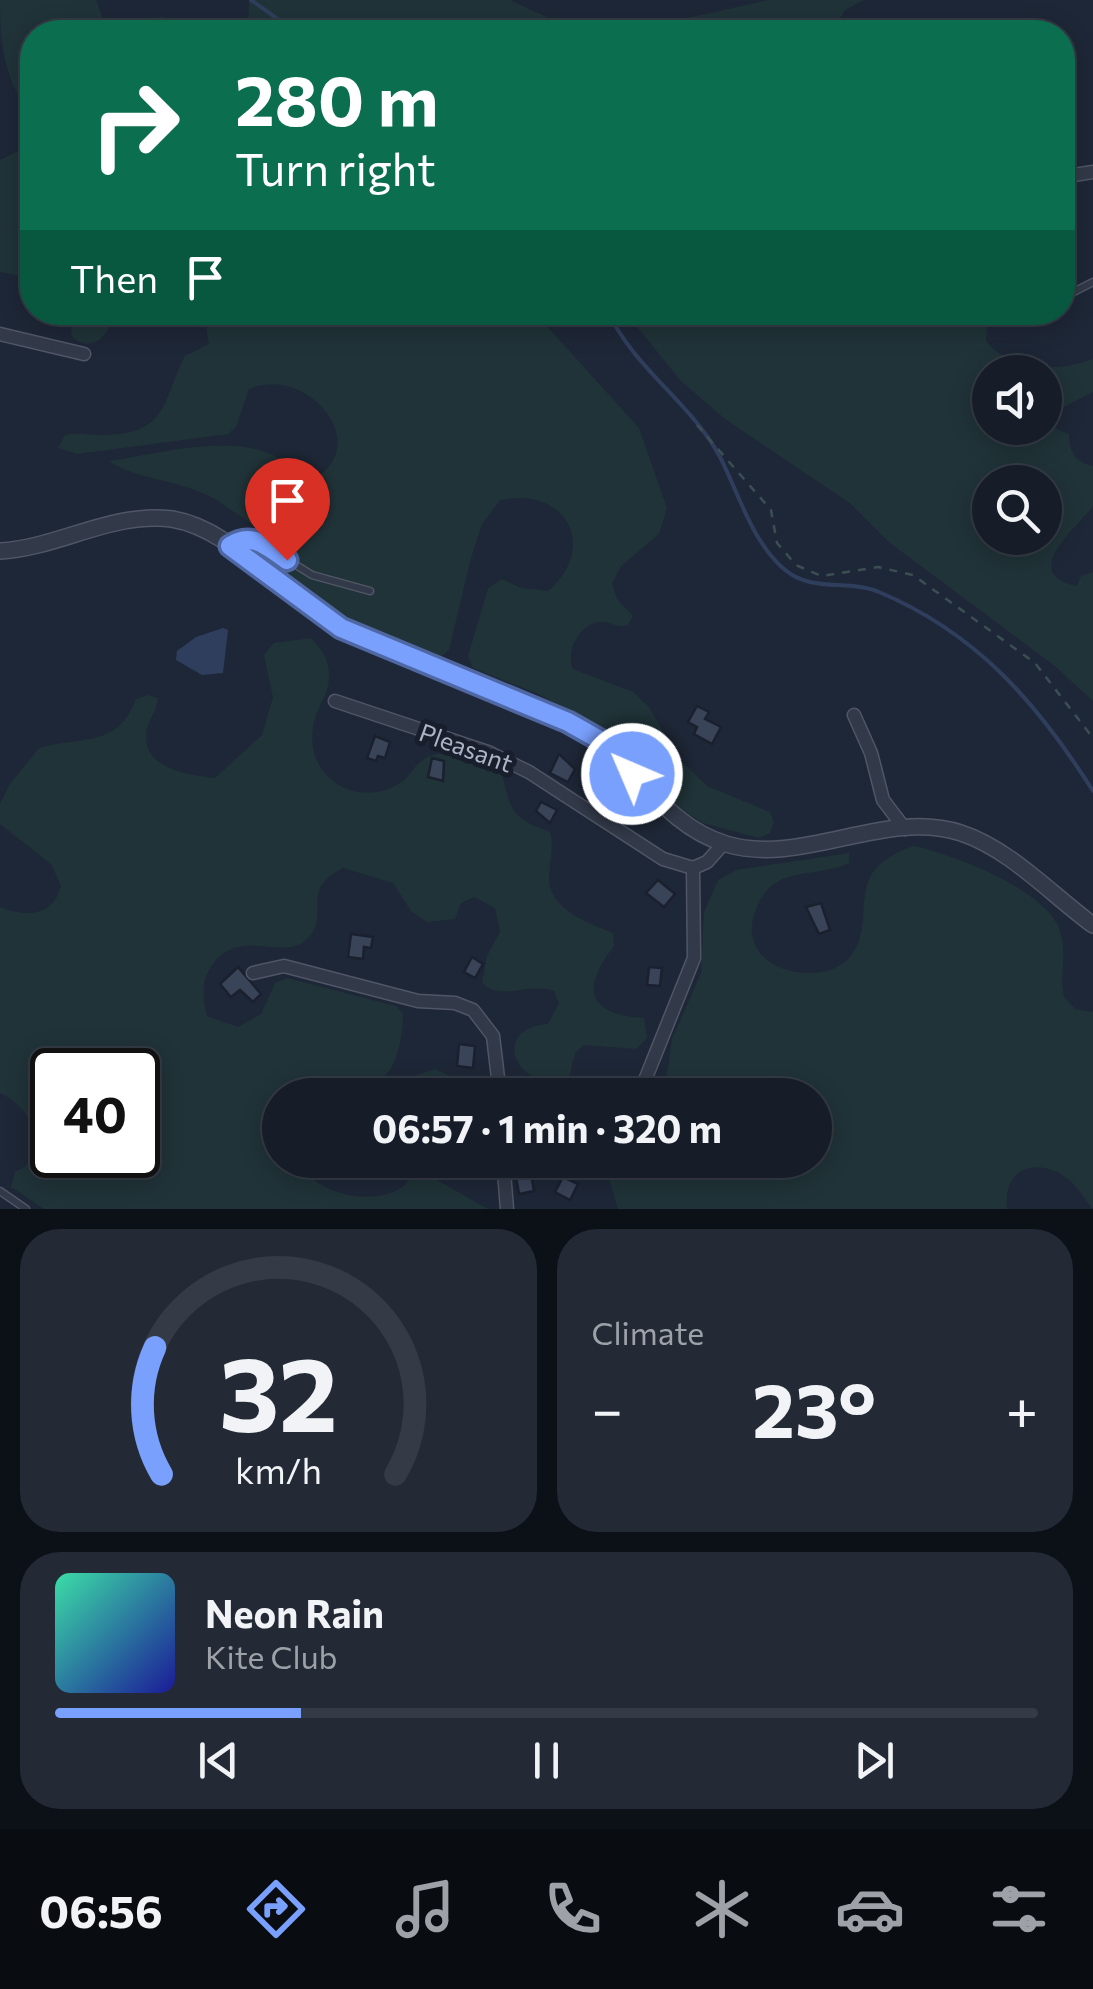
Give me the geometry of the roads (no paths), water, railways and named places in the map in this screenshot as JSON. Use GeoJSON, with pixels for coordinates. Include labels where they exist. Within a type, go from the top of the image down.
{"type":"FeatureCollection","features":[{"type":"Feature","properties":{"kind":"street"},"geometry":{"type":"LineString","coordinates":[[0,334],[84,354]]}},
{"type":"Feature","properties":{"kind":"street"},"geometry":{"type":"LineString","coordinates":[[0,552],[35,547],[136,519],[190,524],[230,546],[341,628],[584,730],[612,750],[672,815],[724,843],[746,849],[782,848],[905,830],[956,831],[985,843],[1093,925]]}},
{"type":"Feature","properties":{"kind":"street","name":"Pleasant"},"geometry":{"type":"LineString","coordinates":[[335,702],[488,752],[529,772],[663,859],[693,868]]}},
{"type":"Feature","properties":{"kind":"street"},"geometry":{"type":"LineString","coordinates":[[854,715],[871,753],[883,800],[905,830]]}},
{"type":"Feature","properties":{"kind":"street"},"geometry":{"type":"LineString","coordinates":[[646,1078],[694,958],[693,868],[707,862],[724,843]]}},
{"type":"Feature","properties":{"kind":"street"},"geometry":{"type":"LineString","coordinates":[[252,972],[284,966],[418,1001],[455,1003],[473,1010],[492,1036],[498,1078]]}},
{"type":"Feature","properties":{"kind":"street"},"geometry":{"type":"LineString","coordinates":[[505,1178],[507,1209]]}},
{"type":"Feature","properties":{"kind":"lane"},"geometry":{"type":"LineString","coordinates":[[230,546],[242,539],[256,540],[312,575],[370,591]]}},
{"type":"Feature","properties":{"kind":"lane"},"geometry":{"type":"LineString","coordinates":[[0,1191],[26,1209]]}},
{"type":"Feature","properties":{"kind":"water"},"geometry":{"type":"Polygon","coordinates":[[[223,628],[228,630],[223,673],[202,675],[176,660],[177,651],[196,637],[223,628]]]}},
{"type":"Feature","properties":{"kind":"waterway"},"geometry":{"type":"LineString","coordinates":[[251,0],[279,20]]}},
{"type":"Feature","properties":{"kind":"waterway"},"geometry":{"type":"LineString","coordinates":[[615,325],[708,438],[754,531],[784,569],[806,581],[879,592],[946,628],[1002,674],[1027,701],[1093,791]]}}]}
